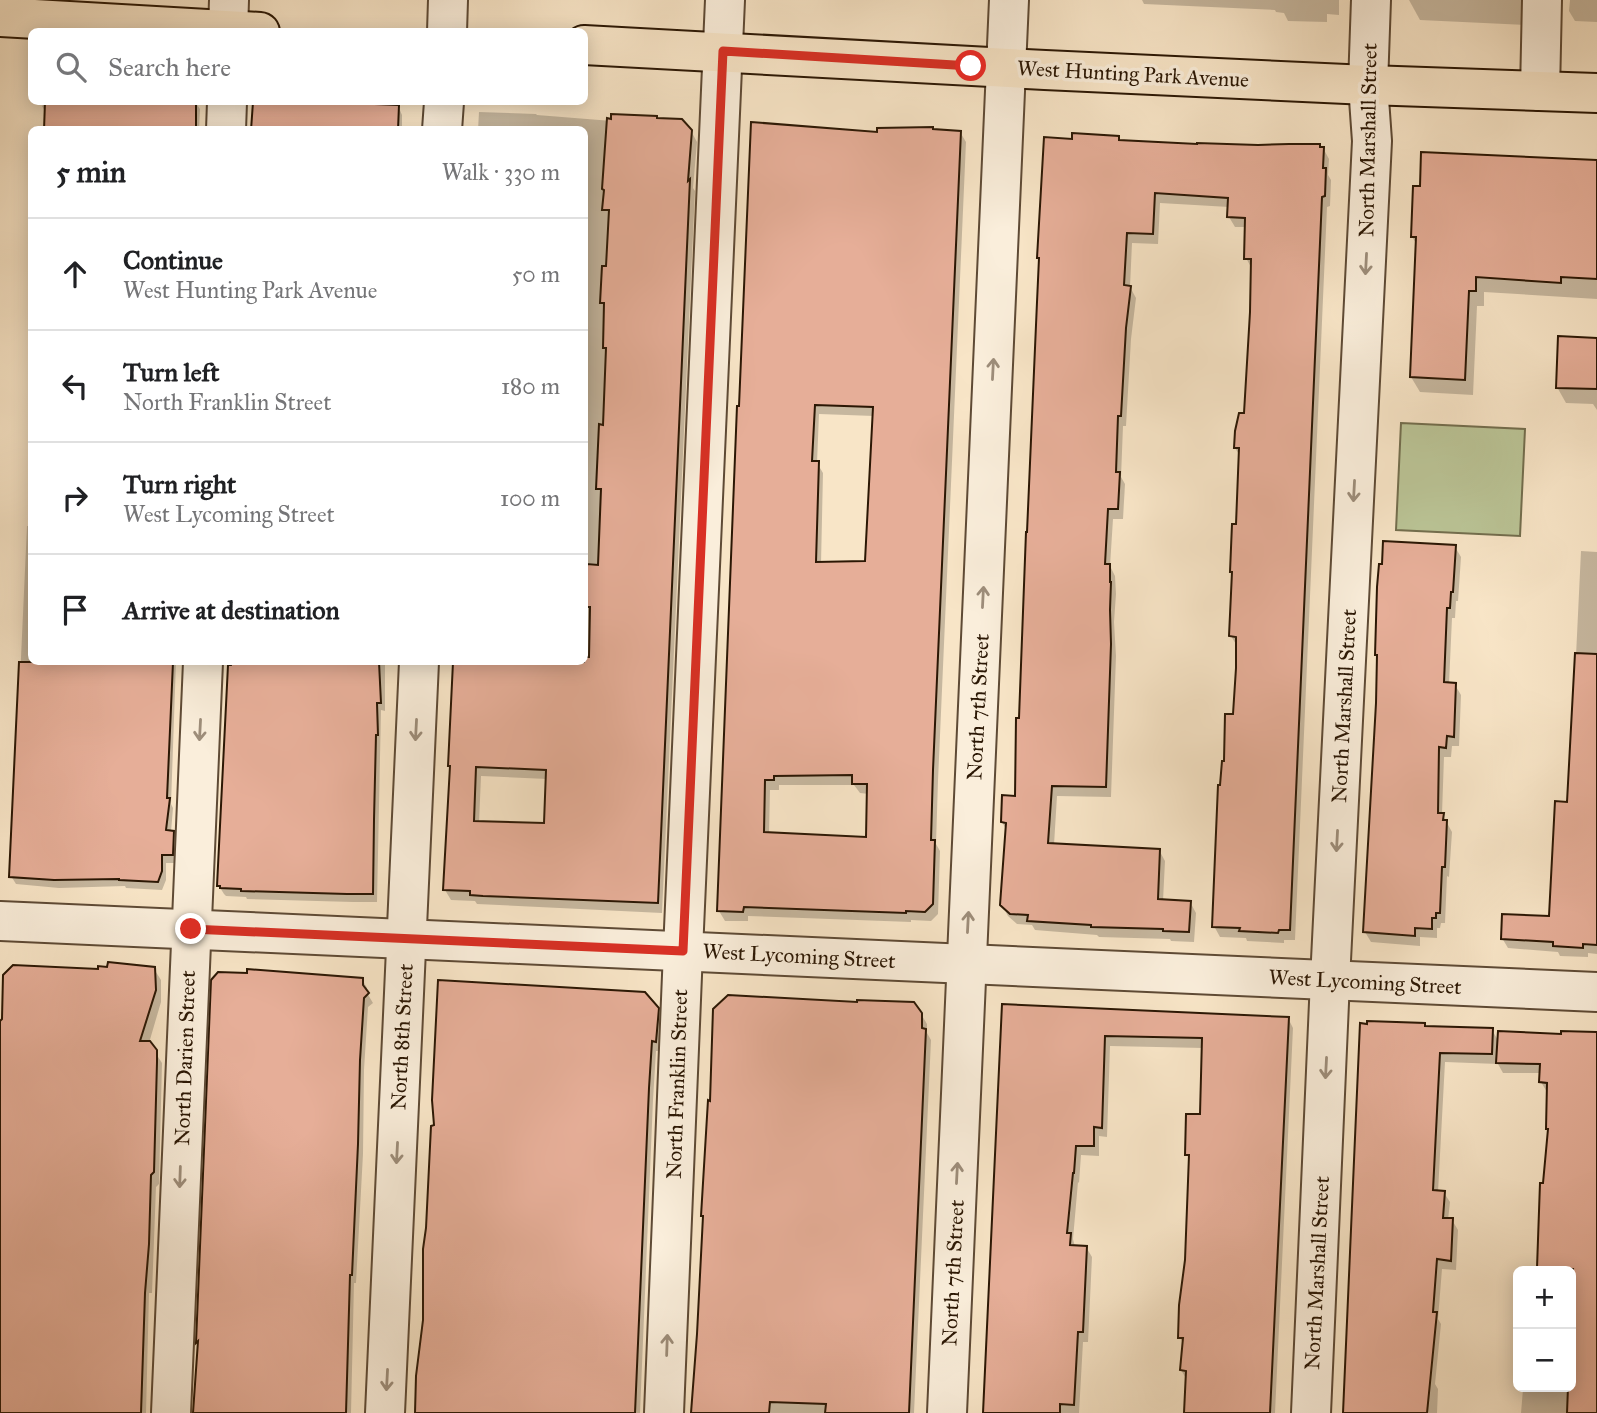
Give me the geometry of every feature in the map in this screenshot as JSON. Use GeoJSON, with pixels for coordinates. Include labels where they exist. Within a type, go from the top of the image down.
{"type":"FeatureCollection","features":[{"type":"Feature","properties":{"kind":"main road"},"geometry":{"type":"LineString","coordinates":[[0,17],[236,23]]}},
{"type":"Feature","properties":{"kind":"main road","name":"West Hunting Park Avenue"},"geometry":{"type":"LineString","coordinates":[[588,45],[1007,68],[1597,93]]}},
{"type":"Feature","properties":{"kind":"street"},"geometry":{"type":"LineString","coordinates":[[447,28],[448,0]]}},
{"type":"Feature","properties":{"kind":"street","name":"North Franklin Street"},"geometry":{"type":"LineString","coordinates":[[664,1413],[725,0]]}},
{"type":"Feature","properties":{"kind":"street","name":"North 7th Street"},"geometry":{"type":"LineString","coordinates":[[947,1413],[1009,0]]}},
{"type":"Feature","properties":{"kind":"street","name":"North Marshall Street"},"geometry":{"type":"LineString","coordinates":[[1311,1413],[1372,141],[1368,85],[1371,0]]}},
{"type":"Feature","properties":{"kind":"street"},"geometry":{"type":"LineString","coordinates":[[1539,91],[1542,0]]}},
{"type":"Feature","properties":{"kind":"street"},"geometry":{"type":"LineString","coordinates":[[226,126],[227,105]]}},
{"type":"Feature","properties":{"kind":"street"},"geometry":{"type":"LineString","coordinates":[[442,126],[444,105]]}},
{"type":"Feature","properties":{"kind":"street","name":"North Darien Street"},"geometry":{"type":"LineString","coordinates":[[171,1413],[202,665]]}},
{"type":"Feature","properties":{"kind":"street","name":"North 8th Street"},"geometry":{"type":"LineString","coordinates":[[385,1413],[419,665]]}},
{"type":"Feature","properties":{"kind":"street","name":"West Lycoming Street"},"geometry":{"type":"LineString","coordinates":[[0,921],[1597,992]]}},
{"type":"Feature","properties":{"kind":"green space"},"geometry":{"type":"Polygon","coordinates":[[[1401,423],[1525,429],[1520,536],[1396,530],[1401,423]]]}},
{"type":"Feature","properties":{"kind":"building"},"geometry":{"type":"Polygon","coordinates":[[[45,105],[196,105],[196,126],[44,126],[45,105]]]}},
{"type":"Feature","properties":{"kind":"building"},"geometry":{"type":"Polygon","coordinates":[[[253,105],[399,105],[398,126],[251,126],[253,105]]]}},
{"type":"Feature","properties":{"kind":"building"},"geometry":{"type":"Polygon","coordinates":[[[611,114],[682,119],[692,130],[658,903],[483,896],[470,895],[470,891],[443,890],[453,665],[588,665],[588,564],[598,565],[601,489],[596,489],[599,424],[603,425],[606,348],[603,348],[604,303],[600,303],[602,266],[606,266],[609,210],[602,210],[607,118],[611,119],[611,114]],[[476,767],[474,821],[544,823],[546,770],[476,767]]]}},
{"type":"Feature","properties":{"kind":"building"},"geometry":{"type":"Polygon","coordinates":[[[751,122],[877,132],[877,128],[933,127],[961,131],[933,770],[933,904],[925,912],[744,907],[743,912],[717,911],[751,122]],[[815,405],[812,461],[819,461],[816,562],[865,561],[873,407],[815,405]],[[852,775],[774,776],[774,780],[765,780],[764,832],[866,837],[867,784],[852,784],[852,775]]]}},
{"type":"Feature","properties":{"kind":"building"},"geometry":{"type":"Polygon","coordinates":[[[1072,133],[1119,136],[1119,140],[1197,144],[1320,144],[1320,147],[1324,147],[1325,196],[1322,197],[1290,930],[1279,930],[1278,933],[1212,927],[1218,785],[1224,761],[1225,714],[1233,714],[1236,668],[1236,637],[1229,636],[1232,524],[1236,524],[1239,448],[1234,448],[1239,413],[1244,413],[1250,312],[1251,259],[1244,259],[1245,218],[1227,217],[1228,198],[1155,193],[1153,234],[1127,233],[1124,285],[1131,286],[1121,416],[1118,416],[1118,509],[1108,509],[1105,564],[1110,564],[1111,582],[1106,787],[1052,786],[1048,843],[1160,849],[1158,899],[1191,901],[1189,932],[1027,921],[1028,915],[1010,914],[1000,905],[1006,823],[1001,822],[1002,795],[1015,796],[1016,718],[1019,718],[1044,137],[1072,139],[1072,133]]]}},
{"type":"Feature","properties":{"kind":"building"},"geometry":{"type":"Polygon","coordinates":[[[1421,152],[1597,160],[1597,279],[1561,277],[1561,283],[1476,277],[1476,291],[1469,291],[1465,380],[1410,377],[1416,237],[1411,237],[1413,186],[1420,186],[1421,152]]]}},
{"type":"Feature","properties":{"kind":"building"},"geometry":{"type":"Polygon","coordinates":[[[1558,336],[1597,338],[1597,389],[1556,388],[1558,336]]]}},
{"type":"Feature","properties":{"kind":"building"},"geometry":{"type":"Polygon","coordinates":[[[1383,541],[1456,545],[1453,592],[1450,608],[1447,608],[1444,682],[1456,683],[1454,737],[1447,736],[1446,748],[1439,747],[1438,813],[1444,813],[1443,820],[1447,820],[1445,867],[1442,867],[1440,913],[1436,913],[1436,918],[1432,918],[1432,929],[1415,928],[1415,936],[1363,932],[1376,703],[1377,587],[1383,541]]]}},
{"type":"Feature","properties":{"kind":"building"},"geometry":{"type":"Polygon","coordinates":[[[1575,653],[1597,654],[1597,945],[1583,944],[1583,948],[1553,946],[1553,942],[1501,939],[1502,914],[1549,916],[1555,801],[1567,802],[1575,653]]]}},
{"type":"Feature","properties":{"kind":"building"},"geometry":{"type":"Polygon","coordinates":[[[19,662],[28,662],[28,665],[173,665],[167,798],[170,798],[166,830],[174,831],[173,855],[162,855],[162,871],[158,882],[9,877],[19,662]]]}},
{"type":"Feature","properties":{"kind":"building"},"geometry":{"type":"Polygon","coordinates":[[[228,665],[379,665],[381,703],[377,703],[373,894],[241,891],[217,886],[228,665]]]}},
{"type":"Feature","properties":{"kind":"building"},"geometry":{"type":"Polygon","coordinates":[[[108,962],[155,967],[156,990],[140,1041],[150,1041],[157,1050],[154,1172],[151,1175],[141,1413],[0,1413],[0,1021],[3,975],[13,965],[98,969],[98,966],[107,967],[108,962]]]}},
{"type":"Feature","properties":{"kind":"building"},"geometry":{"type":"Polygon","coordinates":[[[247,969],[363,978],[363,985],[369,993],[364,998],[360,1060],[346,1413],[193,1413],[211,980],[218,972],[247,973],[247,969]]]}},
{"type":"Feature","properties":{"kind":"building"},"geometry":{"type":"Polygon","coordinates":[[[438,980],[645,992],[659,1008],[656,1042],[652,1041],[649,1088],[635,1413],[415,1413],[416,1376],[423,1320],[423,1249],[431,1126],[434,1125],[432,1100],[438,980]]]}},
{"type":"Feature","properties":{"kind":"building"},"geometry":{"type":"Polygon","coordinates":[[[728,995],[857,1002],[914,1002],[922,1013],[922,1028],[926,1029],[909,1413],[825,1413],[826,1404],[770,1402],[769,1413],[691,1413],[713,1009],[728,995]]]}},
{"type":"Feature","properties":{"kind":"building"},"geometry":{"type":"Polygon","coordinates":[[[1002,1004],[1289,1017],[1270,1413],[1184,1413],[1186,1371],[1180,1370],[1183,1338],[1178,1338],[1185,1260],[1189,1155],[1185,1155],[1186,1114],[1200,1114],[1202,1038],[1105,1036],[1102,1128],[1094,1127],[1094,1146],[1076,1146],[1067,1233],[1071,1233],[1070,1245],[1087,1246],[1083,1332],[1078,1332],[1074,1405],[1060,1404],[1060,1413],[983,1413],[1002,1004]]]}},
{"type":"Feature","properties":{"kind":"building"},"geometry":{"type":"Polygon","coordinates":[[[1367,1021],[1493,1028],[1492,1054],[1440,1053],[1433,1190],[1445,1191],[1443,1218],[1453,1218],[1451,1261],[1437,1259],[1433,1312],[1437,1312],[1427,1413],[1343,1413],[1360,1023],[1367,1024],[1367,1021]]]}},
{"type":"Feature","properties":{"kind":"building"},"geometry":{"type":"Polygon","coordinates":[[[1498,1031],[1561,1034],[1561,1031],[1597,1032],[1597,1413],[1567,1413],[1568,1392],[1576,1392],[1576,1266],[1537,1266],[1540,1183],[1543,1183],[1548,1129],[1547,1083],[1539,1082],[1540,1064],[1496,1063],[1498,1031]]]}},
{"type":"Feature","properties":{"kind":"route"},"geometry":{"type":"LineString","coordinates":[[191,929],[683,951],[723,51],[971,66]]}}]}
